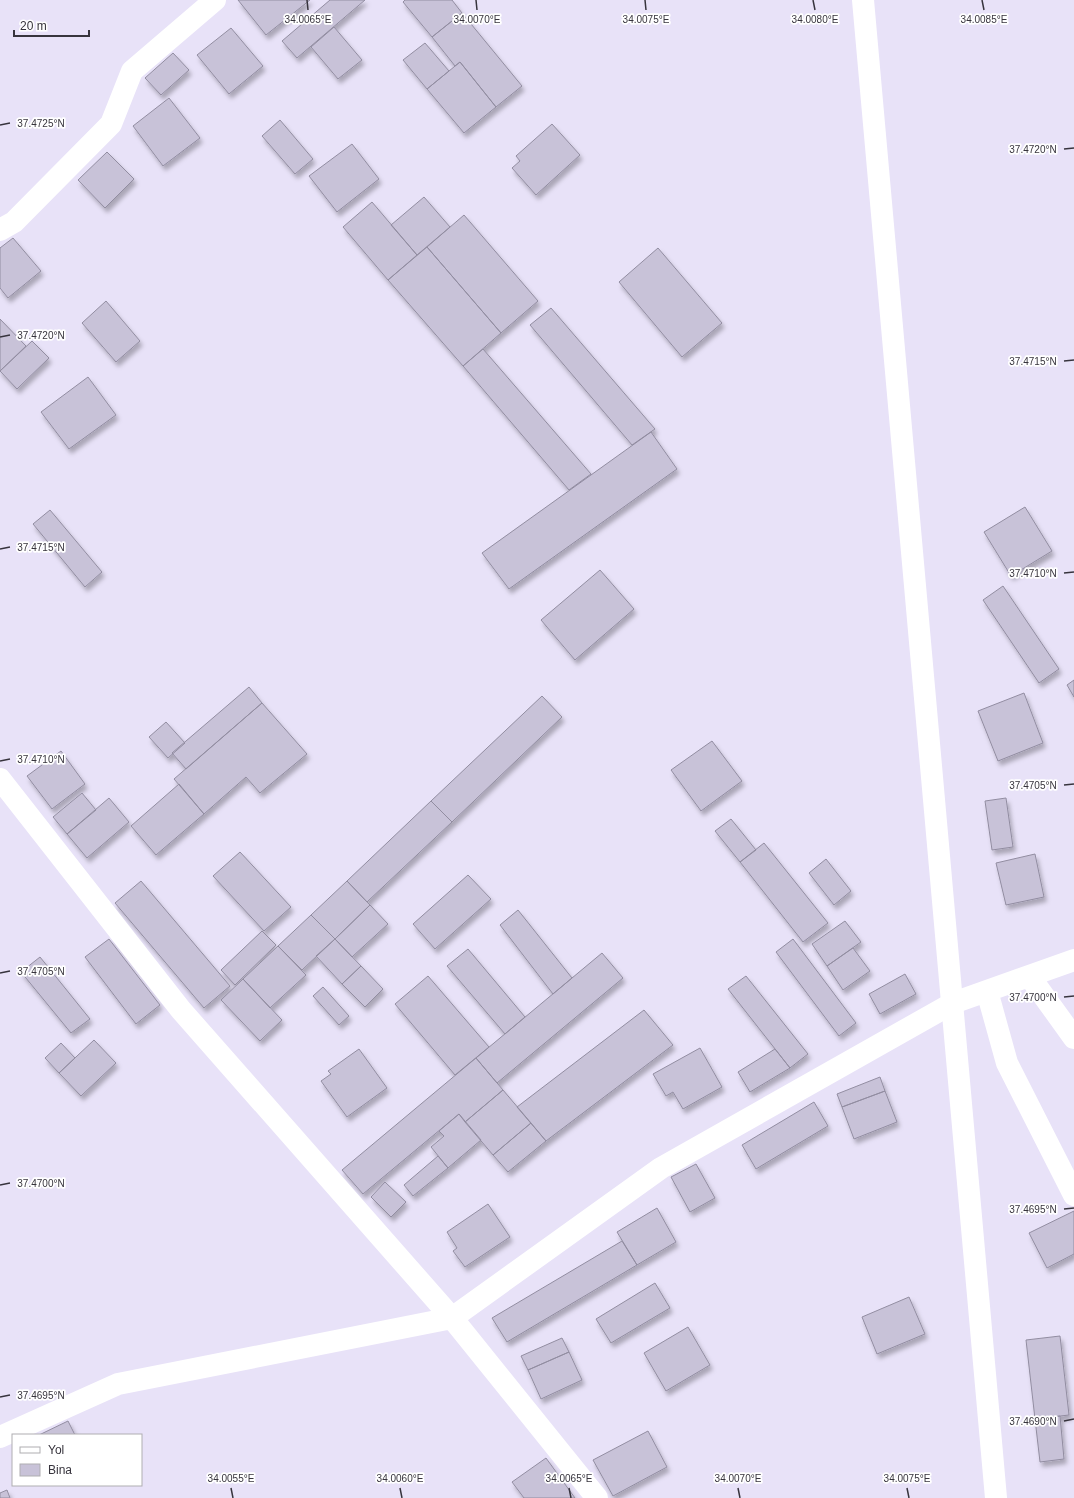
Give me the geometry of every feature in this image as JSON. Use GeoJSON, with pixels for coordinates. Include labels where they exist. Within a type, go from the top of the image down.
{"type":"FeatureCollection","features":[{"type":"Feature","properties":{"kind":"street"},"geometry":{"type":"LineString","coordinates":[[0,230],[14,222],[111,124],[132,71],[215,0]]}},
{"type":"Feature","properties":{"kind":"street"},"geometry":{"type":"LineString","coordinates":[[863,0],[996,1498]]}},
{"type":"Feature","properties":{"kind":"street"},"geometry":{"type":"LineString","coordinates":[[0,779],[181,1010],[452,1318],[597,1498]]}},
{"type":"Feature","properties":{"kind":"street"},"geometry":{"type":"LineString","coordinates":[[0,1437],[118,1384],[452,1318],[661,1168],[953,1002],[1074,960]]}},
{"type":"Feature","properties":{"kind":"street"},"geometry":{"type":"LineString","coordinates":[[1030,976],[1074,1038]]}},
{"type":"Feature","properties":{"kind":"street"},"geometry":{"type":"LineString","coordinates":[[987,991],[1007,1063],[1074,1195]]}},
{"type":"Feature","properties":{"kind":"building"},"geometry":{"type":"Polygon","coordinates":[[[238,0],[310,0],[266,35],[238,0]]]}},
{"type":"Feature","properties":{"kind":"building"},"geometry":{"type":"Polygon","coordinates":[[[330,0],[365,0],[297,58],[282,41],[330,0]]]}},
{"type":"Feature","properties":{"kind":"building"},"geometry":{"type":"Polygon","coordinates":[[[405,0],[452,0],[462,13],[432,37],[403,2],[405,0]]]}},
{"type":"Feature","properties":{"kind":"building"},"geometry":{"type":"Polygon","coordinates":[[[462,13],[522,86],[496,107],[460,62],[455,66],[432,37],[462,13]]]}},
{"type":"Feature","properties":{"kind":"building"},"geometry":{"type":"Polygon","coordinates":[[[334,27],[362,60],[338,79],[311,47],[334,27]]]}},
{"type":"Feature","properties":{"kind":"building"},"geometry":{"type":"Polygon","coordinates":[[[231,28],[263,66],[229,94],[197,55],[231,28]]]}},
{"type":"Feature","properties":{"kind":"building"},"geometry":{"type":"Polygon","coordinates":[[[425,43],[449,71],[427,89],[403,60],[425,43]]]}},
{"type":"Feature","properties":{"kind":"building"},"geometry":{"type":"Polygon","coordinates":[[[173,53],[189,70],[161,95],[145,78],[173,53]]]}},
{"type":"Feature","properties":{"kind":"building"},"geometry":{"type":"Polygon","coordinates":[[[460,62],[496,107],[464,133],[427,89],[460,62]]]}},
{"type":"Feature","properties":{"kind":"building"},"geometry":{"type":"Polygon","coordinates":[[[169,98],[200,138],[163,166],[133,126],[169,98]]]}},
{"type":"Feature","properties":{"kind":"building"},"geometry":{"type":"Polygon","coordinates":[[[280,120],[313,159],[295,174],[262,136],[280,120]]]}},
{"type":"Feature","properties":{"kind":"building"},"geometry":{"type":"Polygon","coordinates":[[[552,124],[580,155],[536,195],[512,168],[520,161],[516,156],[552,124]]]}},
{"type":"Feature","properties":{"kind":"building"},"geometry":{"type":"Polygon","coordinates":[[[352,144],[379,179],[337,212],[309,176],[352,144]]]}},
{"type":"Feature","properties":{"kind":"building"},"geometry":{"type":"Polygon","coordinates":[[[107,152],[134,179],[105,208],[78,180],[107,152]]]}},
{"type":"Feature","properties":{"kind":"building"},"geometry":{"type":"Polygon","coordinates":[[[424,197],[450,227],[417,255],[391,225],[424,197]]]}},
{"type":"Feature","properties":{"kind":"building"},"geometry":{"type":"Polygon","coordinates":[[[372,202],[417,255],[388,280],[343,227],[372,202]]]}},
{"type":"Feature","properties":{"kind":"building"},"geometry":{"type":"Polygon","coordinates":[[[464,215],[538,301],[501,333],[427,247],[464,215]]]}},
{"type":"Feature","properties":{"kind":"building"},"geometry":{"type":"Polygon","coordinates":[[[13,238],[41,271],[8,298],[0,288],[0,248],[13,238]]]}},
{"type":"Feature","properties":{"kind":"building"},"geometry":{"type":"Polygon","coordinates":[[[427,247],[501,333],[463,366],[388,280],[427,247]]]}},
{"type":"Feature","properties":{"kind":"building"},"geometry":{"type":"Polygon","coordinates":[[[658,248],[722,323],[682,357],[619,282],[658,248]]]}},
{"type":"Feature","properties":{"kind":"building"},"geometry":{"type":"Polygon","coordinates":[[[106,301],[140,341],[116,362],[82,323],[106,301]]]}},
{"type":"Feature","properties":{"kind":"building"},"geometry":{"type":"Polygon","coordinates":[[[551,308],[655,429],[632,445],[530,325],[551,308]]]}},
{"type":"Feature","properties":{"kind":"building"},"geometry":{"type":"Polygon","coordinates":[[[0,319],[26,346],[0,371],[0,319]]]}},
{"type":"Feature","properties":{"kind":"building"},"geometry":{"type":"Polygon","coordinates":[[[32,341],[49,358],[17,389],[0,371],[32,341]]]}},
{"type":"Feature","properties":{"kind":"building"},"geometry":{"type":"Polygon","coordinates":[[[483,349],[591,474],[569,490],[463,366],[483,349]]]}},
{"type":"Feature","properties":{"kind":"building"},"geometry":{"type":"Polygon","coordinates":[[[88,377],[116,415],[69,449],[41,412],[88,377]]]}},
{"type":"Feature","properties":{"kind":"building"},"geometry":{"type":"Polygon","coordinates":[[[651,432],[677,469],[509,589],[482,553],[651,432]]]}},
{"type":"Feature","properties":{"kind":"building"},"geometry":{"type":"Polygon","coordinates":[[[1025,507],[1052,551],[1011,576],[984,532],[1025,507]]]}},
{"type":"Feature","properties":{"kind":"building"},"geometry":{"type":"Polygon","coordinates":[[[50,510],[102,572],[85,587],[33,524],[50,510]]]}},
{"type":"Feature","properties":{"kind":"building"},"geometry":{"type":"Polygon","coordinates":[[[600,570],[634,609],[575,660],[541,620],[600,570]]]}},
{"type":"Feature","properties":{"kind":"building"},"geometry":{"type":"Polygon","coordinates":[[[1003,586],[1059,669],[1039,683],[983,600],[1003,586]]]}},
{"type":"Feature","properties":{"kind":"building"},"geometry":{"type":"Polygon","coordinates":[[[1074,680],[1074,697],[1067,685],[1074,680]]]}},
{"type":"Feature","properties":{"kind":"building"},"geometry":{"type":"Polygon","coordinates":[[[249,687],[262,703],[186,769],[172,753],[249,687]]]}},
{"type":"Feature","properties":{"kind":"building"},"geometry":{"type":"Polygon","coordinates":[[[1024,693],[1043,743],[998,761],[978,711],[1024,693]]]}},
{"type":"Feature","properties":{"kind":"building"},"geometry":{"type":"Polygon","coordinates":[[[542,696],[562,717],[452,822],[431,801],[542,696]]]}},
{"type":"Feature","properties":{"kind":"building"},"geometry":{"type":"Polygon","coordinates":[[[262,703],[307,754],[260,793],[246,777],[204,814],[174,779],[262,703]]]}},
{"type":"Feature","properties":{"kind":"building"},"geometry":{"type":"Polygon","coordinates":[[[166,722],[185,743],[168,758],[149,737],[166,722]]]}},
{"type":"Feature","properties":{"kind":"building"},"geometry":{"type":"Polygon","coordinates":[[[712,741],[742,781],[701,811],[671,770],[712,741]]]}},
{"type":"Feature","properties":{"kind":"building"},"geometry":{"type":"Polygon","coordinates":[[[61,751],[85,784],[52,809],[27,776],[61,751]]]}},
{"type":"Feature","properties":{"kind":"building"},"geometry":{"type":"Polygon","coordinates":[[[179,784],[204,814],[156,855],[131,826],[179,784]]]}},
{"type":"Feature","properties":{"kind":"building"},"geometry":{"type":"Polygon","coordinates":[[[82,793],[96,810],[67,834],[53,817],[82,793]]]}},
{"type":"Feature","properties":{"kind":"building"},"geometry":{"type":"Polygon","coordinates":[[[109,798],[129,822],[87,858],[67,834],[109,798]]]}},
{"type":"Feature","properties":{"kind":"building"},"geometry":{"type":"Polygon","coordinates":[[[1006,798],[1013,847],[992,850],[985,801],[1006,798]]]}},
{"type":"Feature","properties":{"kind":"building"},"geometry":{"type":"Polygon","coordinates":[[[431,801],[452,822],[367,902],[347,881],[431,801]]]}},
{"type":"Feature","properties":{"kind":"building"},"geometry":{"type":"Polygon","coordinates":[[[731,819],[756,850],[740,862],[715,831],[731,819]]]}},
{"type":"Feature","properties":{"kind":"building"},"geometry":{"type":"Polygon","coordinates":[[[764,843],[828,923],[803,942],[740,862],[764,843]]]}},
{"type":"Feature","properties":{"kind":"building"},"geometry":{"type":"Polygon","coordinates":[[[240,852],[291,907],[264,931],[213,876],[240,852]]]}},
{"type":"Feature","properties":{"kind":"building"},"geometry":{"type":"Polygon","coordinates":[[[1035,854],[1044,897],[1006,905],[996,863],[1035,854]]]}},
{"type":"Feature","properties":{"kind":"building"},"geometry":{"type":"Polygon","coordinates":[[[826,859],[851,891],[834,905],[809,873],[826,859]]]}},
{"type":"Feature","properties":{"kind":"building"},"geometry":{"type":"Polygon","coordinates":[[[468,875],[491,899],[435,949],[413,924],[468,875]]]}},
{"type":"Feature","properties":{"kind":"building"},"geometry":{"type":"Polygon","coordinates":[[[141,881],[230,986],[204,1008],[115,903],[141,881]]]}},
{"type":"Feature","properties":{"kind":"building"},"geometry":{"type":"Polygon","coordinates":[[[347,881],[370,905],[335,939],[311,915],[347,881]]]}},
{"type":"Feature","properties":{"kind":"building"},"geometry":{"type":"Polygon","coordinates":[[[370,905],[388,924],[352,957],[335,939],[370,905]]]}},
{"type":"Feature","properties":{"kind":"building"},"geometry":{"type":"Polygon","coordinates":[[[518,910],[572,978],[553,994],[500,925],[518,910]]]}},
{"type":"Feature","properties":{"kind":"building"},"geometry":{"type":"Polygon","coordinates":[[[311,915],[335,939],[302,970],[278,946],[311,915]]]}},
{"type":"Feature","properties":{"kind":"building"},"geometry":{"type":"Polygon","coordinates":[[[845,921],[861,942],[827,966],[812,944],[845,921]]]}},
{"type":"Feature","properties":{"kind":"building"},"geometry":{"type":"Polygon","coordinates":[[[262,931],[276,945],[235,985],[221,970],[262,931]]]}},
{"type":"Feature","properties":{"kind":"building"},"geometry":{"type":"Polygon","coordinates":[[[109,939],[160,1005],[136,1024],[85,957],[109,939]]]}},
{"type":"Feature","properties":{"kind":"building"},"geometry":{"type":"Polygon","coordinates":[[[335,939],[361,966],[342,984],[316,956],[335,939]]]}},
{"type":"Feature","properties":{"kind":"building"},"geometry":{"type":"Polygon","coordinates":[[[793,939],[856,1023],[839,1036],[776,952],[793,939]]]}},
{"type":"Feature","properties":{"kind":"building"},"geometry":{"type":"Polygon","coordinates":[[[278,946],[306,975],[270,1008],[243,979],[278,946]]]}},
{"type":"Feature","properties":{"kind":"building"},"geometry":{"type":"Polygon","coordinates":[[[853,948],[870,971],[843,990],[827,966],[853,948]]]}},
{"type":"Feature","properties":{"kind":"building"},"geometry":{"type":"Polygon","coordinates":[[[468,949],[525,1017],[505,1034],[447,966],[468,949]]]}},
{"type":"Feature","properties":{"kind":"building"},"geometry":{"type":"Polygon","coordinates":[[[602,953],[623,978],[497,1083],[476,1058],[602,953]]]}},
{"type":"Feature","properties":{"kind":"building"},"geometry":{"type":"Polygon","coordinates":[[[40,957],[90,1019],[71,1033],[21,972],[40,957]]]}},
{"type":"Feature","properties":{"kind":"building"},"geometry":{"type":"Polygon","coordinates":[[[361,966],[383,989],[365,1007],[342,984],[361,966]]]}},
{"type":"Feature","properties":{"kind":"building"},"geometry":{"type":"Polygon","coordinates":[[[905,974],[916,994],[880,1014],[869,994],[905,974]]]}},
{"type":"Feature","properties":{"kind":"building"},"geometry":{"type":"Polygon","coordinates":[[[428,976],[489,1047],[455,1075],[395,1004],[428,976]]]}},
{"type":"Feature","properties":{"kind":"building"},"geometry":{"type":"Polygon","coordinates":[[[746,976],[808,1054],[790,1068],[728,989],[746,976]]]}},
{"type":"Feature","properties":{"kind":"building"},"geometry":{"type":"Polygon","coordinates":[[[243,979],[282,1020],[260,1041],[221,1000],[243,979]]]}},
{"type":"Feature","properties":{"kind":"building"},"geometry":{"type":"Polygon","coordinates":[[[323,987],[349,1016],[339,1025],[313,996],[323,987]]]}},
{"type":"Feature","properties":{"kind":"building"},"geometry":{"type":"Polygon","coordinates":[[[644,1010],[673,1045],[546,1141],[517,1107],[644,1010]]]}},
{"type":"Feature","properties":{"kind":"building"},"geometry":{"type":"Polygon","coordinates":[[[94,1040],[116,1063],[81,1096],[59,1073],[94,1040]]]}},
{"type":"Feature","properties":{"kind":"building"},"geometry":{"type":"Polygon","coordinates":[[[61,1043],[75,1058],[59,1073],[45,1058],[61,1043]]]}},
{"type":"Feature","properties":{"kind":"building"},"geometry":{"type":"Polygon","coordinates":[[[700,1048],[722,1087],[683,1109],[673,1092],[666,1096],[653,1074],[700,1048]]]}},
{"type":"Feature","properties":{"kind":"building"},"geometry":{"type":"Polygon","coordinates":[[[359,1049],[387,1088],[347,1117],[321,1081],[331,1074],[328,1071],[359,1049]]]}},
{"type":"Feature","properties":{"kind":"building"},"geometry":{"type":"Polygon","coordinates":[[[775,1049],[790,1068],[750,1092],[738,1072],[775,1049]]]}},
{"type":"Feature","properties":{"kind":"building"},"geometry":{"type":"Polygon","coordinates":[[[476,1058],[503,1090],[465,1122],[459,1114],[363,1194],[342,1170],[476,1058]]]}},
{"type":"Feature","properties":{"kind":"building"},"geometry":{"type":"Polygon","coordinates":[[[880,1077],[885,1091],[842,1107],[837,1094],[880,1077]]]}},
{"type":"Feature","properties":{"kind":"building"},"geometry":{"type":"Polygon","coordinates":[[[503,1090],[531,1123],[493,1155],[465,1122],[503,1090]]]}},
{"type":"Feature","properties":{"kind":"building"},"geometry":{"type":"Polygon","coordinates":[[[885,1091],[897,1122],[854,1139],[842,1107],[885,1091]]]}},
{"type":"Feature","properties":{"kind":"building"},"geometry":{"type":"Polygon","coordinates":[[[814,1102],[828,1126],[756,1169],[742,1145],[814,1102]]]}},
{"type":"Feature","properties":{"kind":"building"},"geometry":{"type":"Polygon","coordinates":[[[459,1114],[481,1140],[448,1168],[431,1147],[444,1136],[439,1131],[459,1114]]]}},
{"type":"Feature","properties":{"kind":"building"},"geometry":{"type":"Polygon","coordinates":[[[531,1123],[546,1141],[508,1172],[493,1155],[531,1123]]]}},
{"type":"Feature","properties":{"kind":"building"},"geometry":{"type":"Polygon","coordinates":[[[438,1156],[448,1168],[413,1196],[404,1185],[438,1156]]]}},
{"type":"Feature","properties":{"kind":"building"},"geometry":{"type":"Polygon","coordinates":[[[696,1164],[715,1198],[690,1212],[671,1177],[696,1164]]]}},
{"type":"Feature","properties":{"kind":"building"},"geometry":{"type":"Polygon","coordinates":[[[385,1182],[406,1202],[391,1217],[371,1197],[385,1182]]]}},
{"type":"Feature","properties":{"kind":"building"},"geometry":{"type":"Polygon","coordinates":[[[488,1204],[510,1237],[465,1267],[453,1251],[457,1248],[447,1232],[488,1204]]]}},
{"type":"Feature","properties":{"kind":"building"},"geometry":{"type":"Polygon","coordinates":[[[657,1208],[676,1242],[637,1265],[617,1232],[657,1208]]]}},
{"type":"Feature","properties":{"kind":"building"},"geometry":{"type":"Polygon","coordinates":[[[1074,1211],[1074,1254],[1047,1268],[1029,1233],[1074,1211]]]}},
{"type":"Feature","properties":{"kind":"building"},"geometry":{"type":"Polygon","coordinates":[[[622,1241],[637,1265],[507,1342],[492,1318],[622,1241]]]}},
{"type":"Feature","properties":{"kind":"building"},"geometry":{"type":"Polygon","coordinates":[[[655,1283],[670,1308],[611,1343],[596,1319],[655,1283]]]}},
{"type":"Feature","properties":{"kind":"building"},"geometry":{"type":"Polygon","coordinates":[[[909,1297],[925,1334],[877,1354],[862,1317],[909,1297]]]}},
{"type":"Feature","properties":{"kind":"building"},"geometry":{"type":"Polygon","coordinates":[[[688,1327],[710,1365],[666,1391],[644,1353],[688,1327]]]}},
{"type":"Feature","properties":{"kind":"building"},"geometry":{"type":"Polygon","coordinates":[[[1060,1336],[1069,1415],[1035,1419],[1026,1340],[1060,1336]]]}},
{"type":"Feature","properties":{"kind":"building"},"geometry":{"type":"Polygon","coordinates":[[[562,1338],[569,1352],[528,1370],[521,1356],[562,1338]]]}},
{"type":"Feature","properties":{"kind":"building"},"geometry":{"type":"Polygon","coordinates":[[[569,1352],[582,1380],[541,1399],[528,1370],[569,1352]]]}},
{"type":"Feature","properties":{"kind":"building"},"geometry":{"type":"Polygon","coordinates":[[[1060,1416],[1064,1459],[1040,1462],[1035,1419],[1060,1416]]]}},
{"type":"Feature","properties":{"kind":"building"},"geometry":{"type":"Polygon","coordinates":[[[68,1421],[74,1434],[41,1434],[68,1421]]]}},
{"type":"Feature","properties":{"kind":"building"},"geometry":{"type":"Polygon","coordinates":[[[648,1431],[667,1467],[613,1496],[593,1460],[648,1431]]]}},
{"type":"Feature","properties":{"kind":"building"},"geometry":{"type":"Polygon","coordinates":[[[546,1458],[575,1498],[524,1498],[512,1482],[546,1458]]]}},
{"type":"Feature","properties":{"kind":"building"},"geometry":{"type":"Polygon","coordinates":[[[7,1490],[10,1498],[0,1498],[0,1493],[7,1490]]]}}]}
